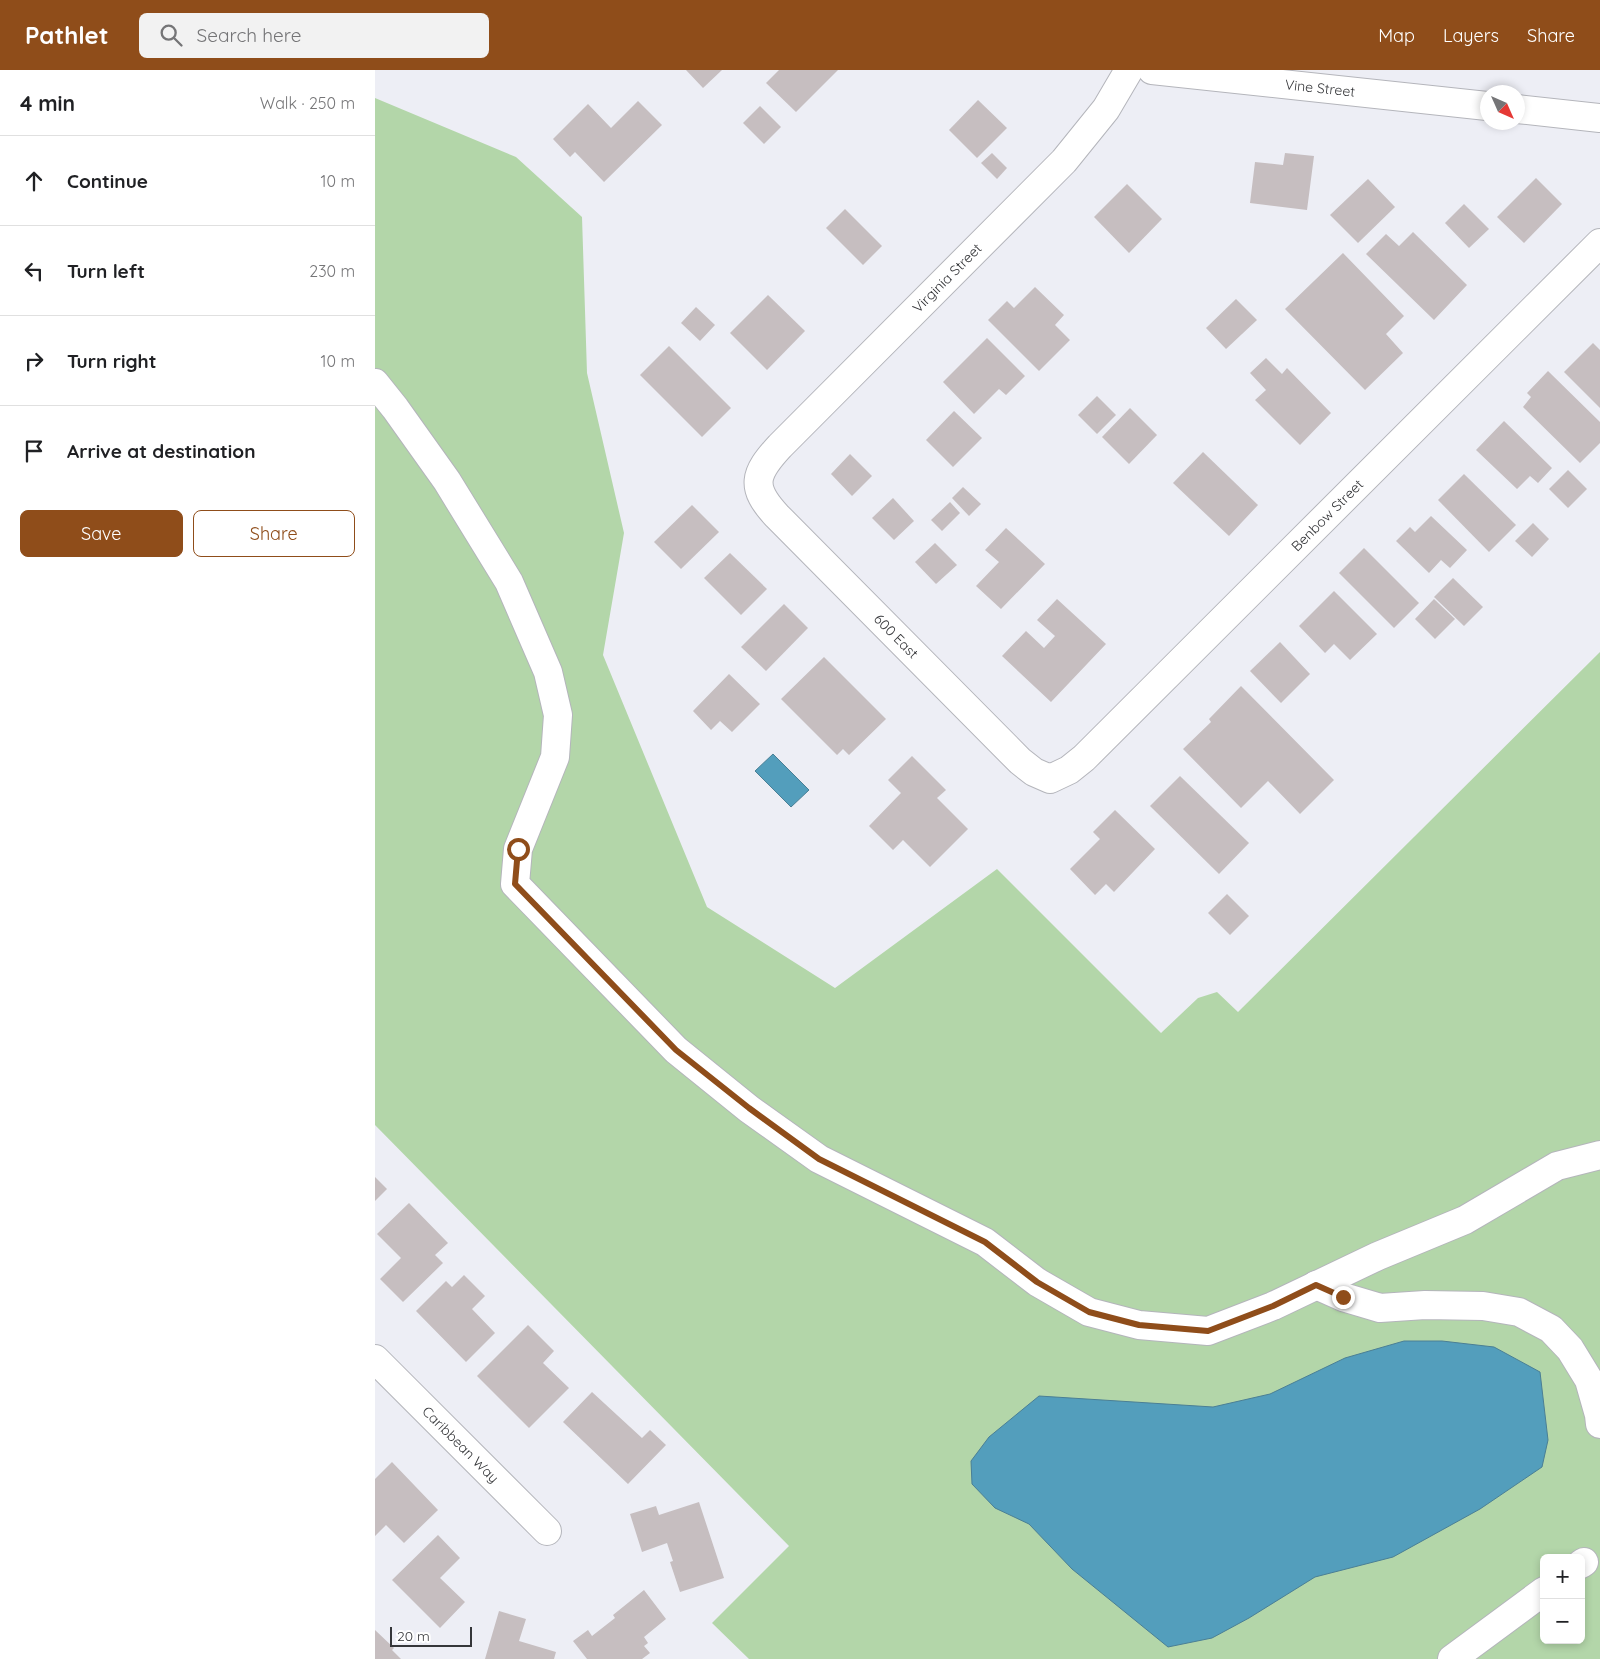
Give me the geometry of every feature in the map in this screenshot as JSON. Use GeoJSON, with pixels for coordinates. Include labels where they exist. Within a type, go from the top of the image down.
{"type":"FeatureCollection","features":[{"type":"Feature","properties":{"kind":"street","name":"Virginia Street"},"geometry":{"type":"LineString","coordinates":[[758,480],[760,470],[780,446],[1064,161],[1106,109],[1129,70]]}},
{"type":"Feature","properties":{"kind":"street","name":"Vine Street"},"geometry":{"type":"LineString","coordinates":[[1152,70],[1480,105]]}},
{"type":"Feature","properties":{"kind":"street"},"geometry":{"type":"LineString","coordinates":[[1525,110],[1600,118]]}},
{"type":"Feature","properties":{"kind":"street","name":"Benbow Street"},"geometry":{"type":"LineString","coordinates":[[1050,779],[1069,770],[1085,758],[1600,243]]}},
{"type":"Feature","properties":{"kind":"street"},"geometry":{"type":"LineString","coordinates":[[375,383],[447,480],[509,582],[548,672],[558,716],[555,757],[518,849],[515,884],[676,1050],[749,1108],[819,1159],[985,1242],[1037,1282],[1089,1312],[1139,1325],[1208,1331],[1273,1306],[1378,1256],[1465,1220],[1557,1166],[1600,1155]]}},
{"type":"Feature","properties":{"kind":"street","name":"600 East"},"geometry":{"type":"LineString","coordinates":[[758,480],[759,491],[764,501],[777,516],[1020,761],[1034,772],[1050,779]]}},
{"type":"Feature","properties":{"kind":"street"},"geometry":{"type":"LineString","coordinates":[[1316,1285],[1343,1297],[1380,1308],[1425,1305],[1483,1306],[1519,1312],[1551,1329],[1570,1349],[1589,1380],[1600,1424]]}},
{"type":"Feature","properties":{"kind":"street","name":"Caribbean Way"},"geometry":{"type":"LineString","coordinates":[[375,1358],[547,1531]]}},
{"type":"Feature","properties":{"kind":"street"},"geometry":{"type":"LineString","coordinates":[[1452,1659],[1540,1594]]}},
{"type":"Feature","properties":{"kind":"green space"},"geometry":{"type":"Polygon","coordinates":[[[375,98],[516,157],[582,217],[587,373],[624,533],[603,655],[707,907],[835,988],[997,869],[1161,1033],[1198,998],[1217,992],[1238,1012],[1600,652],[1600,1659],[749,1659],[712,1623],[789,1546],[375,1125],[375,98]]]}},
{"type":"Feature","properties":{"kind":"water"},"geometry":{"type":"Polygon","coordinates":[[[773,754],[809,790],[791,807],[755,771],[773,754]]]}},
{"type":"Feature","properties":{"kind":"water"},"geometry":{"type":"Polygon","coordinates":[[[1404,1341],[1442,1341],[1494,1347],[1540,1372],[1548,1440],[1542,1467],[1480,1509],[1393,1557],[1315,1577],[1249,1618],[1212,1638],[1168,1647],[1072,1569],[1029,1524],[995,1508],[972,1484],[971,1461],[989,1437],[1039,1396],[1213,1407],[1270,1394],[1345,1358],[1404,1341]]]}},
{"type":"Feature","properties":{"kind":"building"},"geometry":{"type":"Polygon","coordinates":[[[686,70],[722,70],[703,88],[686,70]]]}},
{"type":"Feature","properties":{"kind":"building"},"geometry":{"type":"Polygon","coordinates":[[[779,70],[838,70],[796,112],[766,83],[779,70]]]}},
{"type":"Feature","properties":{"kind":"building"},"geometry":{"type":"Polygon","coordinates":[[[978,100],[1007,128],[977,158],[949,130],[978,100]]]}},
{"type":"Feature","properties":{"kind":"building"},"geometry":{"type":"Polygon","coordinates":[[[638,101],[662,125],[604,182],[575,152],[570,157],[553,139],[588,104],[611,128],[638,101]]]}},
{"type":"Feature","properties":{"kind":"building"},"geometry":{"type":"Polygon","coordinates":[[[760,106],[781,127],[764,144],[743,123],[760,106]]]}},
{"type":"Feature","properties":{"kind":"building"},"geometry":{"type":"Polygon","coordinates":[[[992,153],[1007,168],[997,179],[981,163],[992,153]]]}},
{"type":"Feature","properties":{"kind":"building"},"geometry":{"type":"Polygon","coordinates":[[[1285,153],[1314,156],[1307,210],[1250,203],[1255,162],[1283,165],[1285,153]]]}},
{"type":"Feature","properties":{"kind":"building"},"geometry":{"type":"Polygon","coordinates":[[[1536,178],[1562,204],[1524,243],[1497,217],[1536,178]]]}},
{"type":"Feature","properties":{"kind":"building"},"geometry":{"type":"Polygon","coordinates":[[[1368,179],[1395,207],[1358,243],[1330,215],[1368,179]]]}},
{"type":"Feature","properties":{"kind":"building"},"geometry":{"type":"Polygon","coordinates":[[[1127,184],[1162,219],[1129,253],[1094,217],[1127,184]]]}},
{"type":"Feature","properties":{"kind":"building"},"geometry":{"type":"Polygon","coordinates":[[[1464,204],[1489,229],[1469,248],[1445,223],[1464,204]]]}},
{"type":"Feature","properties":{"kind":"building"},"geometry":{"type":"Polygon","coordinates":[[[845,209],[882,246],[863,265],[826,228],[845,209]]]}},
{"type":"Feature","properties":{"kind":"building"},"geometry":{"type":"Polygon","coordinates":[[[1413,232],[1467,285],[1434,320],[1366,254],[1386,234],[1399,246],[1413,232]]]}},
{"type":"Feature","properties":{"kind":"building"},"geometry":{"type":"Polygon","coordinates":[[[1343,253],[1404,316],[1386,334],[1403,353],[1365,390],[1285,309],[1343,253]]]}},
{"type":"Feature","properties":{"kind":"building"},"geometry":{"type":"Polygon","coordinates":[[[1035,287],[1064,315],[1055,325],[1070,340],[1039,371],[988,320],[1007,301],[1014,308],[1035,287]]]}},
{"type":"Feature","properties":{"kind":"building"},"geometry":{"type":"Polygon","coordinates":[[[768,295],[805,331],[767,370],[730,333],[768,295]]]}},
{"type":"Feature","properties":{"kind":"building"},"geometry":{"type":"Polygon","coordinates":[[[1236,299],[1257,320],[1226,349],[1206,328],[1236,299]]]}},
{"type":"Feature","properties":{"kind":"building"},"geometry":{"type":"Polygon","coordinates":[[[696,307],[715,325],[700,341],[681,323],[696,307]]]}},
{"type":"Feature","properties":{"kind":"building"},"geometry":{"type":"Polygon","coordinates":[[[987,338],[1025,376],[1006,395],[999,389],[974,414],[943,382],[987,338]]]}},
{"type":"Feature","properties":{"kind":"building"},"geometry":{"type":"Polygon","coordinates":[[[1593,343],[1600,350],[1600,408],[1564,372],[1593,343]]]}},
{"type":"Feature","properties":{"kind":"building"},"geometry":{"type":"Polygon","coordinates":[[[669,346],[731,408],[702,437],[640,375],[669,346]]]}},
{"type":"Feature","properties":{"kind":"building"},"geometry":{"type":"Polygon","coordinates":[[[1266,358],[1282,374],[1287,368],[1331,413],[1300,445],[1255,400],[1266,390],[1250,373],[1266,358]]]}},
{"type":"Feature","properties":{"kind":"building"},"geometry":{"type":"Polygon","coordinates":[[[1548,371],[1600,422],[1600,443],[1580,463],[1523,407],[1531,397],[1527,393],[1548,371]]]}},
{"type":"Feature","properties":{"kind":"building"},"geometry":{"type":"Polygon","coordinates":[[[1097,396],[1116,415],[1097,434],[1078,415],[1097,396]]]}},
{"type":"Feature","properties":{"kind":"building"},"geometry":{"type":"Polygon","coordinates":[[[1130,408],[1157,435],[1129,464],[1102,437],[1130,408]]]}},
{"type":"Feature","properties":{"kind":"building"},"geometry":{"type":"Polygon","coordinates":[[[954,411],[982,438],[953,467],[926,440],[954,411]]]}},
{"type":"Feature","properties":{"kind":"building"},"geometry":{"type":"Polygon","coordinates":[[[1504,421],[1552,468],[1538,483],[1530,476],[1517,489],[1476,450],[1504,421]]]}},
{"type":"Feature","properties":{"kind":"building"},"geometry":{"type":"Polygon","coordinates":[[[1203,452],[1258,505],[1229,536],[1173,483],[1203,452]]]}},
{"type":"Feature","properties":{"kind":"building"},"geometry":{"type":"Polygon","coordinates":[[[850,454],[872,476],[852,496],[831,474],[850,454]]]}},
{"type":"Feature","properties":{"kind":"building"},"geometry":{"type":"Polygon","coordinates":[[[1568,470],[1587,489],[1568,508],[1549,489],[1568,470]]]}},
{"type":"Feature","properties":{"kind":"building"},"geometry":{"type":"Polygon","coordinates":[[[1464,474],[1516,525],[1489,552],[1438,500],[1464,474]]]}},
{"type":"Feature","properties":{"kind":"building"},"geometry":{"type":"Polygon","coordinates":[[[963,487],[981,504],[969,516],[952,498],[963,487]]]}},
{"type":"Feature","properties":{"kind":"building"},"geometry":{"type":"Polygon","coordinates":[[[893,498],[914,521],[894,540],[872,518],[893,498]]]}},
{"type":"Feature","properties":{"kind":"building"},"geometry":{"type":"Polygon","coordinates":[[[950,502],[960,513],[942,531],[931,520],[950,502]]]}},
{"type":"Feature","properties":{"kind":"building"},"geometry":{"type":"Polygon","coordinates":[[[692,505],[719,532],[681,569],[654,542],[692,505]]]}},
{"type":"Feature","properties":{"kind":"building"},"geometry":{"type":"Polygon","coordinates":[[[1431,516],[1467,550],[1450,568],[1441,560],[1429,573],[1396,541],[1410,527],[1415,532],[1431,516]]]}},
{"type":"Feature","properties":{"kind":"building"},"geometry":{"type":"Polygon","coordinates":[[[1533,523],[1549,539],[1532,557],[1515,541],[1533,523]]]}},
{"type":"Feature","properties":{"kind":"building"},"geometry":{"type":"Polygon","coordinates":[[[1006,528],[1045,564],[1001,609],[976,586],[999,562],[985,550],[1006,528]]]}},
{"type":"Feature","properties":{"kind":"building"},"geometry":{"type":"Polygon","coordinates":[[[935,543],[957,565],[936,584],[915,562],[935,543]]]}},
{"type":"Feature","properties":{"kind":"building"},"geometry":{"type":"Polygon","coordinates":[[[1364,548],[1419,603],[1394,628],[1339,573],[1364,548]]]}},
{"type":"Feature","properties":{"kind":"building"},"geometry":{"type":"Polygon","coordinates":[[[730,553],[767,589],[741,615],[704,578],[730,553]]]}},
{"type":"Feature","properties":{"kind":"building"},"geometry":{"type":"Polygon","coordinates":[[[1453,578],[1483,607],[1464,626],[1434,597],[1453,578]]]}},
{"type":"Feature","properties":{"kind":"building"},"geometry":{"type":"Polygon","coordinates":[[[1334,591],[1377,634],[1350,660],[1334,644],[1325,653],[1299,626],[1334,591]]]}},
{"type":"Feature","properties":{"kind":"building"},"geometry":{"type":"Polygon","coordinates":[[[1057,599],[1106,644],[1051,702],[1002,656],[1026,631],[1044,648],[1055,636],[1037,620],[1057,599]]]}},
{"type":"Feature","properties":{"kind":"building"},"geometry":{"type":"Polygon","coordinates":[[[1434,599],[1455,619],[1435,639],[1415,619],[1434,599]]]}},
{"type":"Feature","properties":{"kind":"building"},"geometry":{"type":"Polygon","coordinates":[[[784,604],[808,628],[766,671],[741,647],[784,604]]]}},
{"type":"Feature","properties":{"kind":"building"},"geometry":{"type":"Polygon","coordinates":[[[1280,642],[1310,674],[1281,703],[1250,671],[1280,642]]]}},
{"type":"Feature","properties":{"kind":"building"},"geometry":{"type":"Polygon","coordinates":[[[824,657],[886,719],[849,755],[843,749],[837,755],[781,699],[824,657]]]}},
{"type":"Feature","properties":{"kind":"building"},"geometry":{"type":"Polygon","coordinates":[[[729,674],[760,704],[732,732],[720,721],[711,730],[693,711],[729,674]]]}},
{"type":"Feature","properties":{"kind":"building"},"geometry":{"type":"Polygon","coordinates":[[[1241,686],[1334,780],[1300,814],[1268,781],[1241,808],[1183,749],[1211,722],[1209,719],[1241,686]]]}},
{"type":"Feature","properties":{"kind":"building"},"geometry":{"type":"Polygon","coordinates":[[[912,756],[946,790],[937,798],[968,829],[930,867],[903,840],[893,850],[869,826],[901,793],[888,780],[912,756]]]}},
{"type":"Feature","properties":{"kind":"building"},"geometry":{"type":"Polygon","coordinates":[[[1180,776],[1249,843],[1219,874],[1150,806],[1180,776]]]}},
{"type":"Feature","properties":{"kind":"building"},"geometry":{"type":"Polygon","coordinates":[[[1115,810],[1155,849],[1114,892],[1106,884],[1095,895],[1070,869],[1100,839],[1093,832],[1115,810]]]}},
{"type":"Feature","properties":{"kind":"building"},"geometry":{"type":"Polygon","coordinates":[[[1227,894],[1249,916],[1230,935],[1208,913],[1227,894]]]}},
{"type":"Feature","properties":{"kind":"building"},"geometry":{"type":"Polygon","coordinates":[[[375,1177],[387,1189],[375,1201],[375,1177]]]}},
{"type":"Feature","properties":{"kind":"building"},"geometry":{"type":"Polygon","coordinates":[[[409,1203],[448,1243],[435,1255],[443,1263],[403,1302],[380,1279],[401,1258],[377,1234],[409,1203]]]}},
{"type":"Feature","properties":{"kind":"building"},"geometry":{"type":"Polygon","coordinates":[[[464,1275],[485,1296],[472,1309],[495,1333],[466,1362],[416,1311],[446,1281],[452,1287],[464,1275]]]}},
{"type":"Feature","properties":{"kind":"building"},"geometry":{"type":"Polygon","coordinates":[[[528,1325],[554,1351],[543,1363],[569,1388],[529,1428],[477,1376],[528,1325]]]}},
{"type":"Feature","properties":{"kind":"building"},"geometry":{"type":"Polygon","coordinates":[[[592,1392],[642,1438],[650,1430],[666,1445],[628,1484],[563,1422],[592,1392]]]}},
{"type":"Feature","properties":{"kind":"building"},"geometry":{"type":"Polygon","coordinates":[[[392,1462],[438,1510],[404,1543],[386,1525],[375,1536],[375,1479],[392,1462]]]}},
{"type":"Feature","properties":{"kind":"building"},"geometry":{"type":"Polygon","coordinates":[[[699,1502],[724,1578],[680,1592],[670,1562],[673,1561],[667,1543],[642,1552],[630,1514],[656,1506],[659,1515],[699,1502]]]}},
{"type":"Feature","properties":{"kind":"building"},"geometry":{"type":"Polygon","coordinates":[[[438,1535],[460,1558],[440,1578],[465,1602],[440,1628],[392,1580],[438,1535]]]}},
{"type":"Feature","properties":{"kind":"building"},"geometry":{"type":"Polygon","coordinates":[[[644,1590],[666,1619],[644,1637],[648,1643],[644,1646],[650,1653],[642,1659],[587,1659],[573,1641],[588,1630],[592,1636],[615,1618],[613,1615],[644,1590]]]}},
{"type":"Feature","properties":{"kind":"building"},"geometry":{"type":"Polygon","coordinates":[[[499,1611],[526,1619],[519,1641],[556,1652],[554,1659],[485,1659],[499,1611]]]}},
{"type":"Feature","properties":{"kind":"building"},"geometry":{"type":"Polygon","coordinates":[[[375,1630],[394,1648],[392,1650],[401,1659],[375,1659],[375,1630]]]}},
{"type":"Feature","properties":{"kind":"route"},"geometry":{"type":"LineString","coordinates":[[518,849],[515,884],[676,1050],[749,1108],[819,1159],[985,1242],[1037,1282],[1089,1312],[1139,1325],[1208,1331],[1273,1306],[1316,1285],[1343,1297]]}}]}
